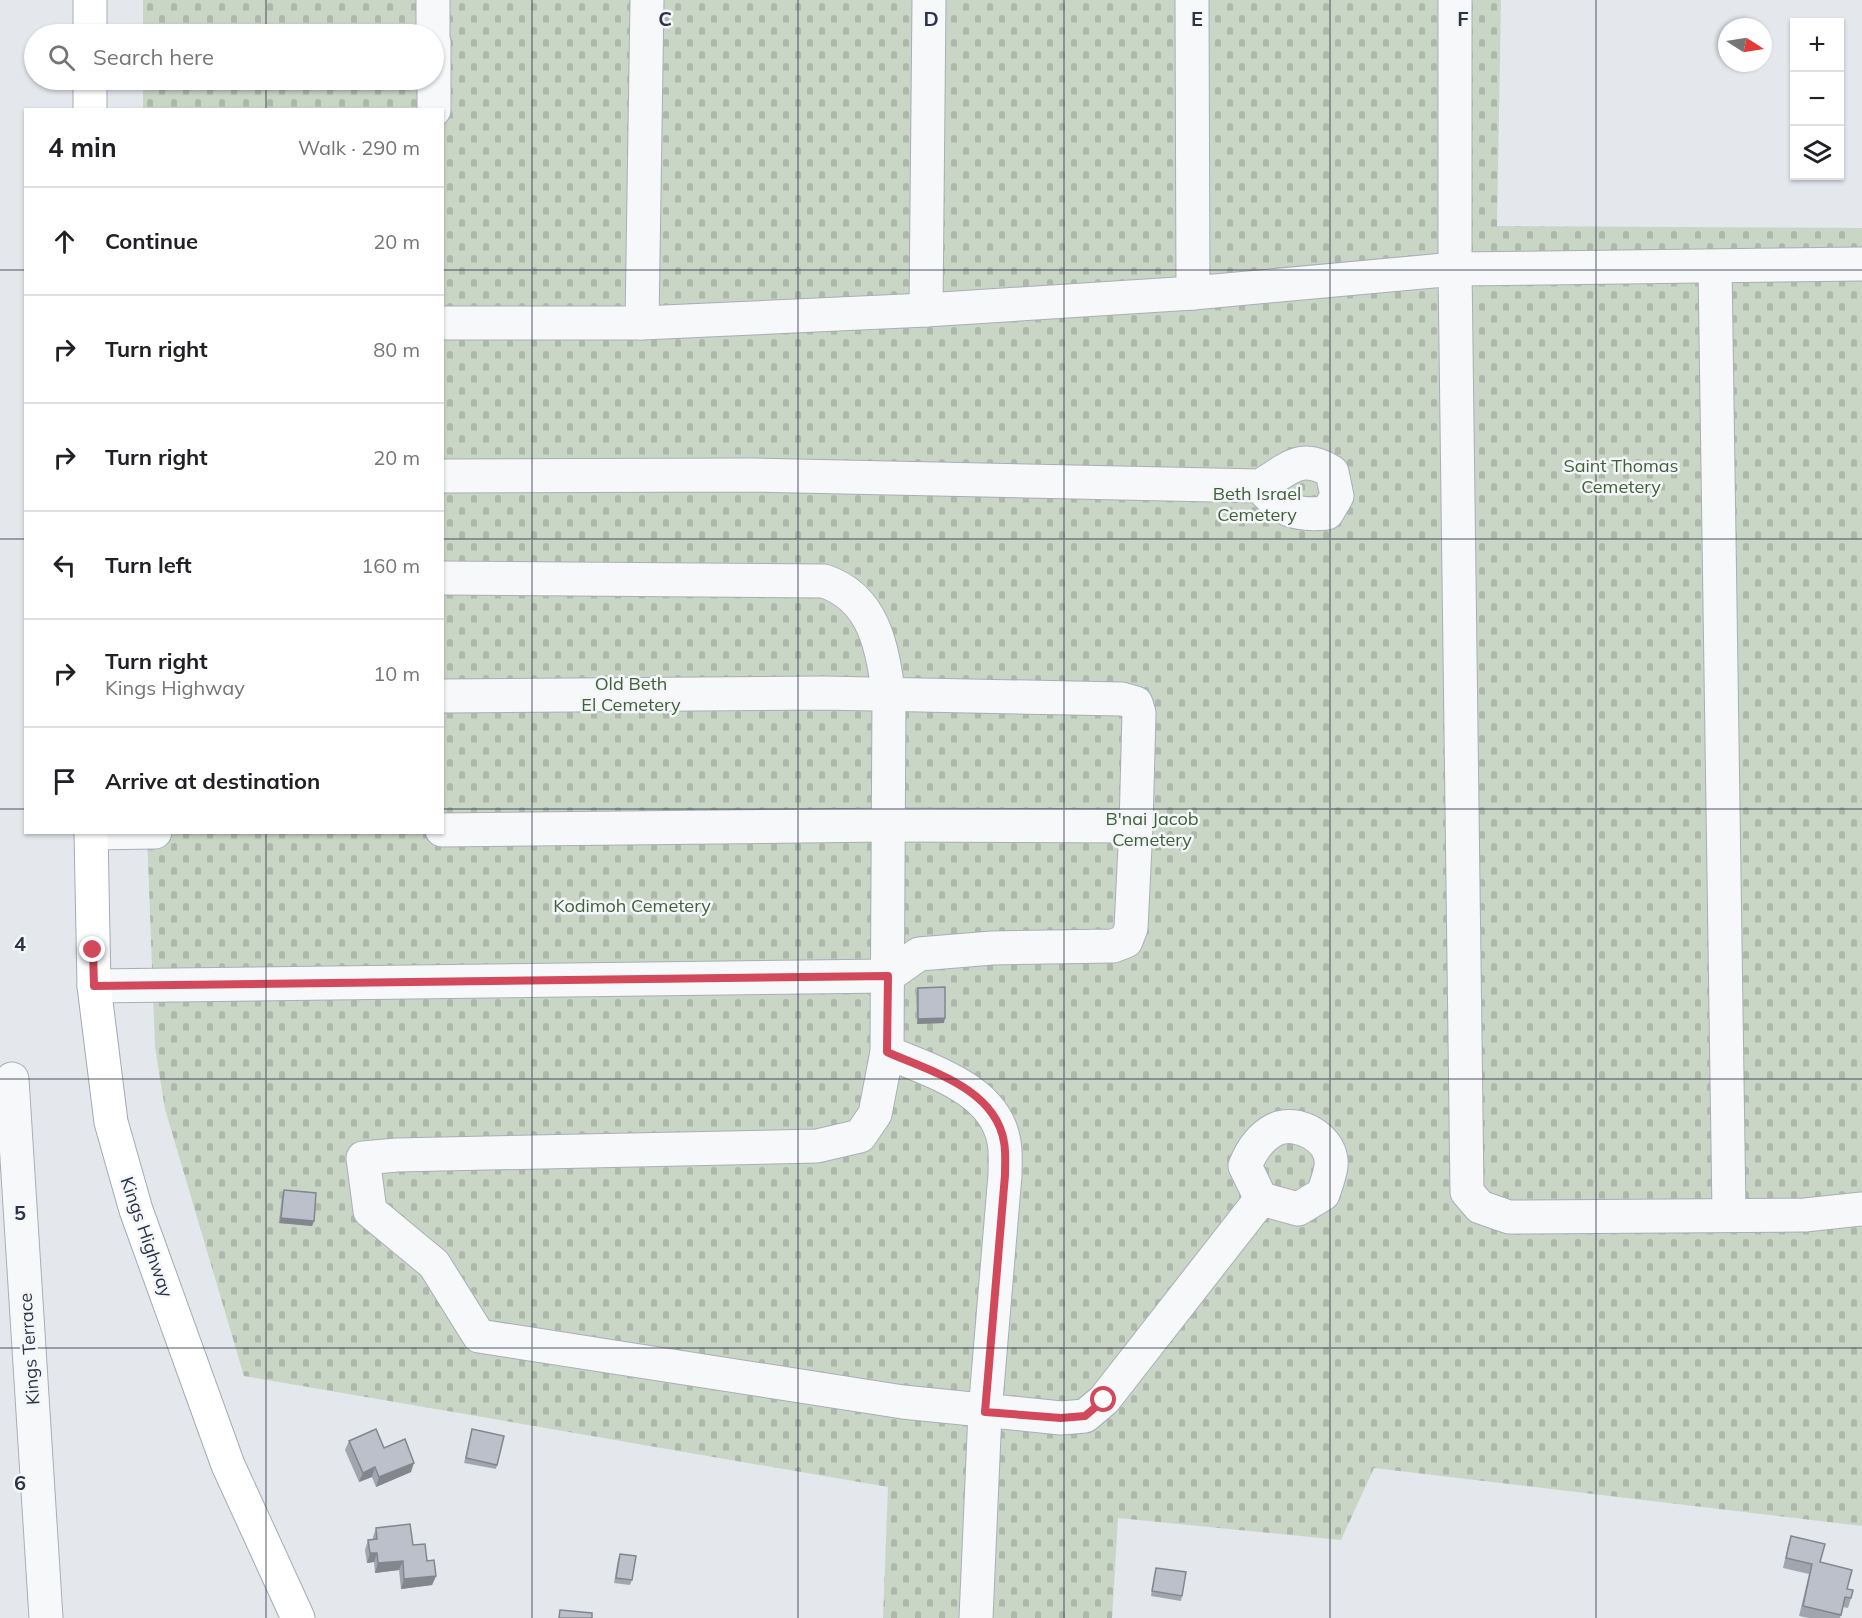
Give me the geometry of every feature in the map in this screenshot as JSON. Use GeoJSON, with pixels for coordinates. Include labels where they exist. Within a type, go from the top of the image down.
{"type":"FeatureCollection","features":[{"type":"Feature","properties":{"kind":"main road"},"geometry":{"type":"LineString","coordinates":[[90,0],[90,24]]}},
{"type":"Feature","properties":{"kind":"main road"},"geometry":{"type":"LineString","coordinates":[[90,90],[90,108]]}},
{"type":"Feature","properties":{"kind":"main road","name":"Kings Highway"},"geometry":{"type":"LineString","coordinates":[[91,834],[94,986],[111,1122],[136,1210],[228,1465],[298,1618]]}},
{"type":"Feature","properties":{"kind":"street"},"geometry":{"type":"LineString","coordinates":[[433,0],[434,24]]}},
{"type":"Feature","properties":{"kind":"street"},"geometry":{"type":"LineString","coordinates":[[642,324],[647,0]]}},
{"type":"Feature","properties":{"kind":"street"},"geometry":{"type":"LineString","coordinates":[[926,310],[930,0]]}},
{"type":"Feature","properties":{"kind":"street"},"geometry":{"type":"LineString","coordinates":[[1192,0],[1193,293]]}},
{"type":"Feature","properties":{"kind":"street"},"geometry":{"type":"LineString","coordinates":[[1455,0],[1455,269],[1467,1192],[1480,1207],[1509,1217],[1805,1215],[1862,1209]]}},
{"type":"Feature","properties":{"kind":"street"},"geometry":{"type":"LineString","coordinates":[[434,90],[434,108]]}},
{"type":"Feature","properties":{"kind":"street"},"geometry":{"type":"LineString","coordinates":[[444,322],[642,324],[926,310],[1193,293],[1455,269],[1862,264]]}},
{"type":"Feature","properties":{"kind":"street"},"geometry":{"type":"LineString","coordinates":[[1715,267],[1729,1214]]}},
{"type":"Feature","properties":{"kind":"street"},"geometry":{"type":"LineString","coordinates":[[444,476],[750,476],[1260,486]]}},
{"type":"Feature","properties":{"kind":"street"},"geometry":{"type":"LineString","coordinates":[[444,578],[824,581],[842,587],[863,606],[883,655],[889,696],[887,1052],[875,1114],[860,1136],[817,1146],[397,1155],[363,1158],[370,1211],[434,1264],[479,1336],[903,1402],[1061,1418],[1085,1416],[1104,1400],[1261,1199]]}},
{"type":"Feature","properties":{"kind":"street"},"geometry":{"type":"LineString","coordinates":[[94,986],[888,976],[918,954],[992,948],[1113,946],[1126,940],[1131,928],[1139,713],[1136,703],[1122,699],[811,693],[444,696]]}},
{"type":"Feature","properties":{"kind":"street"},"geometry":{"type":"LineString","coordinates":[[444,830],[887,825],[1136,826]]}},
{"type":"Feature","properties":{"kind":"street"},"geometry":{"type":"LineString","coordinates":[[887,1052],[969,1089],[990,1113],[1004,1140],[1005,1175],[985,1412],[976,1618]]}},
{"type":"Feature","properties":{"kind":"street","name":"Kings Terrace"},"geometry":{"type":"LineString","coordinates":[[12,1079],[45,1618]]}},
{"type":"Feature","properties":{"kind":"green space"},"geometry":{"type":"Polygon","coordinates":[[[143,0],[1501,0],[1497,226],[1862,228],[1862,1526],[1374,1468],[1341,1540],[1118,1518],[1112,1618],[883,1618],[888,1487],[244,1376],[165,1109],[155,1047],[147,834],[444,834],[444,108],[143,108],[143,90],[444,90],[444,24],[143,24],[143,0]]]}},
{"type":"Feature","properties":{"kind":"building"},"geometry":{"type":"Polygon","coordinates":[[[945,987],[945,1018],[918,1019],[918,988],[945,987]]]}},
{"type":"Feature","properties":{"kind":"building"},"geometry":{"type":"Polygon","coordinates":[[[284,1190],[316,1193],[314,1221],[281,1218],[284,1190]]]}},
{"type":"Feature","properties":{"kind":"building"},"geometry":{"type":"Polygon","coordinates":[[[376,1429],[384,1448],[405,1439],[414,1463],[379,1477],[375,1467],[363,1473],[349,1441],[376,1429]]]}},
{"type":"Feature","properties":{"kind":"building"},"geometry":{"type":"Polygon","coordinates":[[[472,1429],[504,1436],[497,1465],[466,1458],[472,1429]]]}},
{"type":"Feature","properties":{"kind":"building"},"geometry":{"type":"Polygon","coordinates":[[[410,1524],[413,1545],[425,1544],[427,1561],[434,1560],[436,1576],[404,1579],[403,1561],[378,1563],[377,1553],[370,1553],[368,1540],[377,1539],[376,1528],[410,1524]]]}},
{"type":"Feature","properties":{"kind":"building"},"geometry":{"type":"Polygon","coordinates":[[[1791,1536],[1825,1544],[1820,1562],[1852,1570],[1847,1589],[1853,1590],[1851,1598],[1845,1597],[1841,1615],[1803,1606],[1812,1564],[1786,1558],[1791,1536]]]}},
{"type":"Feature","properties":{"kind":"building"},"geometry":{"type":"Polygon","coordinates":[[[620,1554],[636,1556],[632,1580],[616,1578],[620,1554]]]}},
{"type":"Feature","properties":{"kind":"building"},"geometry":{"type":"Polygon","coordinates":[[[1156,1568],[1186,1572],[1182,1596],[1152,1591],[1156,1568]]]}},
{"type":"Feature","properties":{"kind":"building"},"geometry":{"type":"Polygon","coordinates":[[[560,1610],[592,1613],[592,1618],[559,1618],[560,1610]]]}},
{"type":"Feature","properties":{"kind":"route"},"geometry":{"type":"LineString","coordinates":[[93,950],[94,986],[888,976],[887,1052],[969,1089],[990,1113],[1004,1140],[1005,1175],[985,1412],[1061,1418],[1085,1416],[1104,1400]]}},
{"type":"Feature","properties":{"kind":"park label","name":"Saint Thomas Cemetery"},"geometry":{"type":"Point","coordinates":[1621,475]}},
{"type":"Feature","properties":{"kind":"park label","name":"Beth Israel Cemetery"},"geometry":{"type":"Point","coordinates":[1257,503]}},
{"type":"Feature","properties":{"kind":"park label","name":"Old Beth El Cemetery"},"geometry":{"type":"Point","coordinates":[631,693]}},
{"type":"Feature","properties":{"kind":"park label","name":"B'nai Jacob Cemetery"},"geometry":{"type":"Point","coordinates":[1152,828]}},
{"type":"Feature","properties":{"kind":"park label","name":"Kodimoh Cemetery"},"geometry":{"type":"Point","coordinates":[632,905]}}]}
